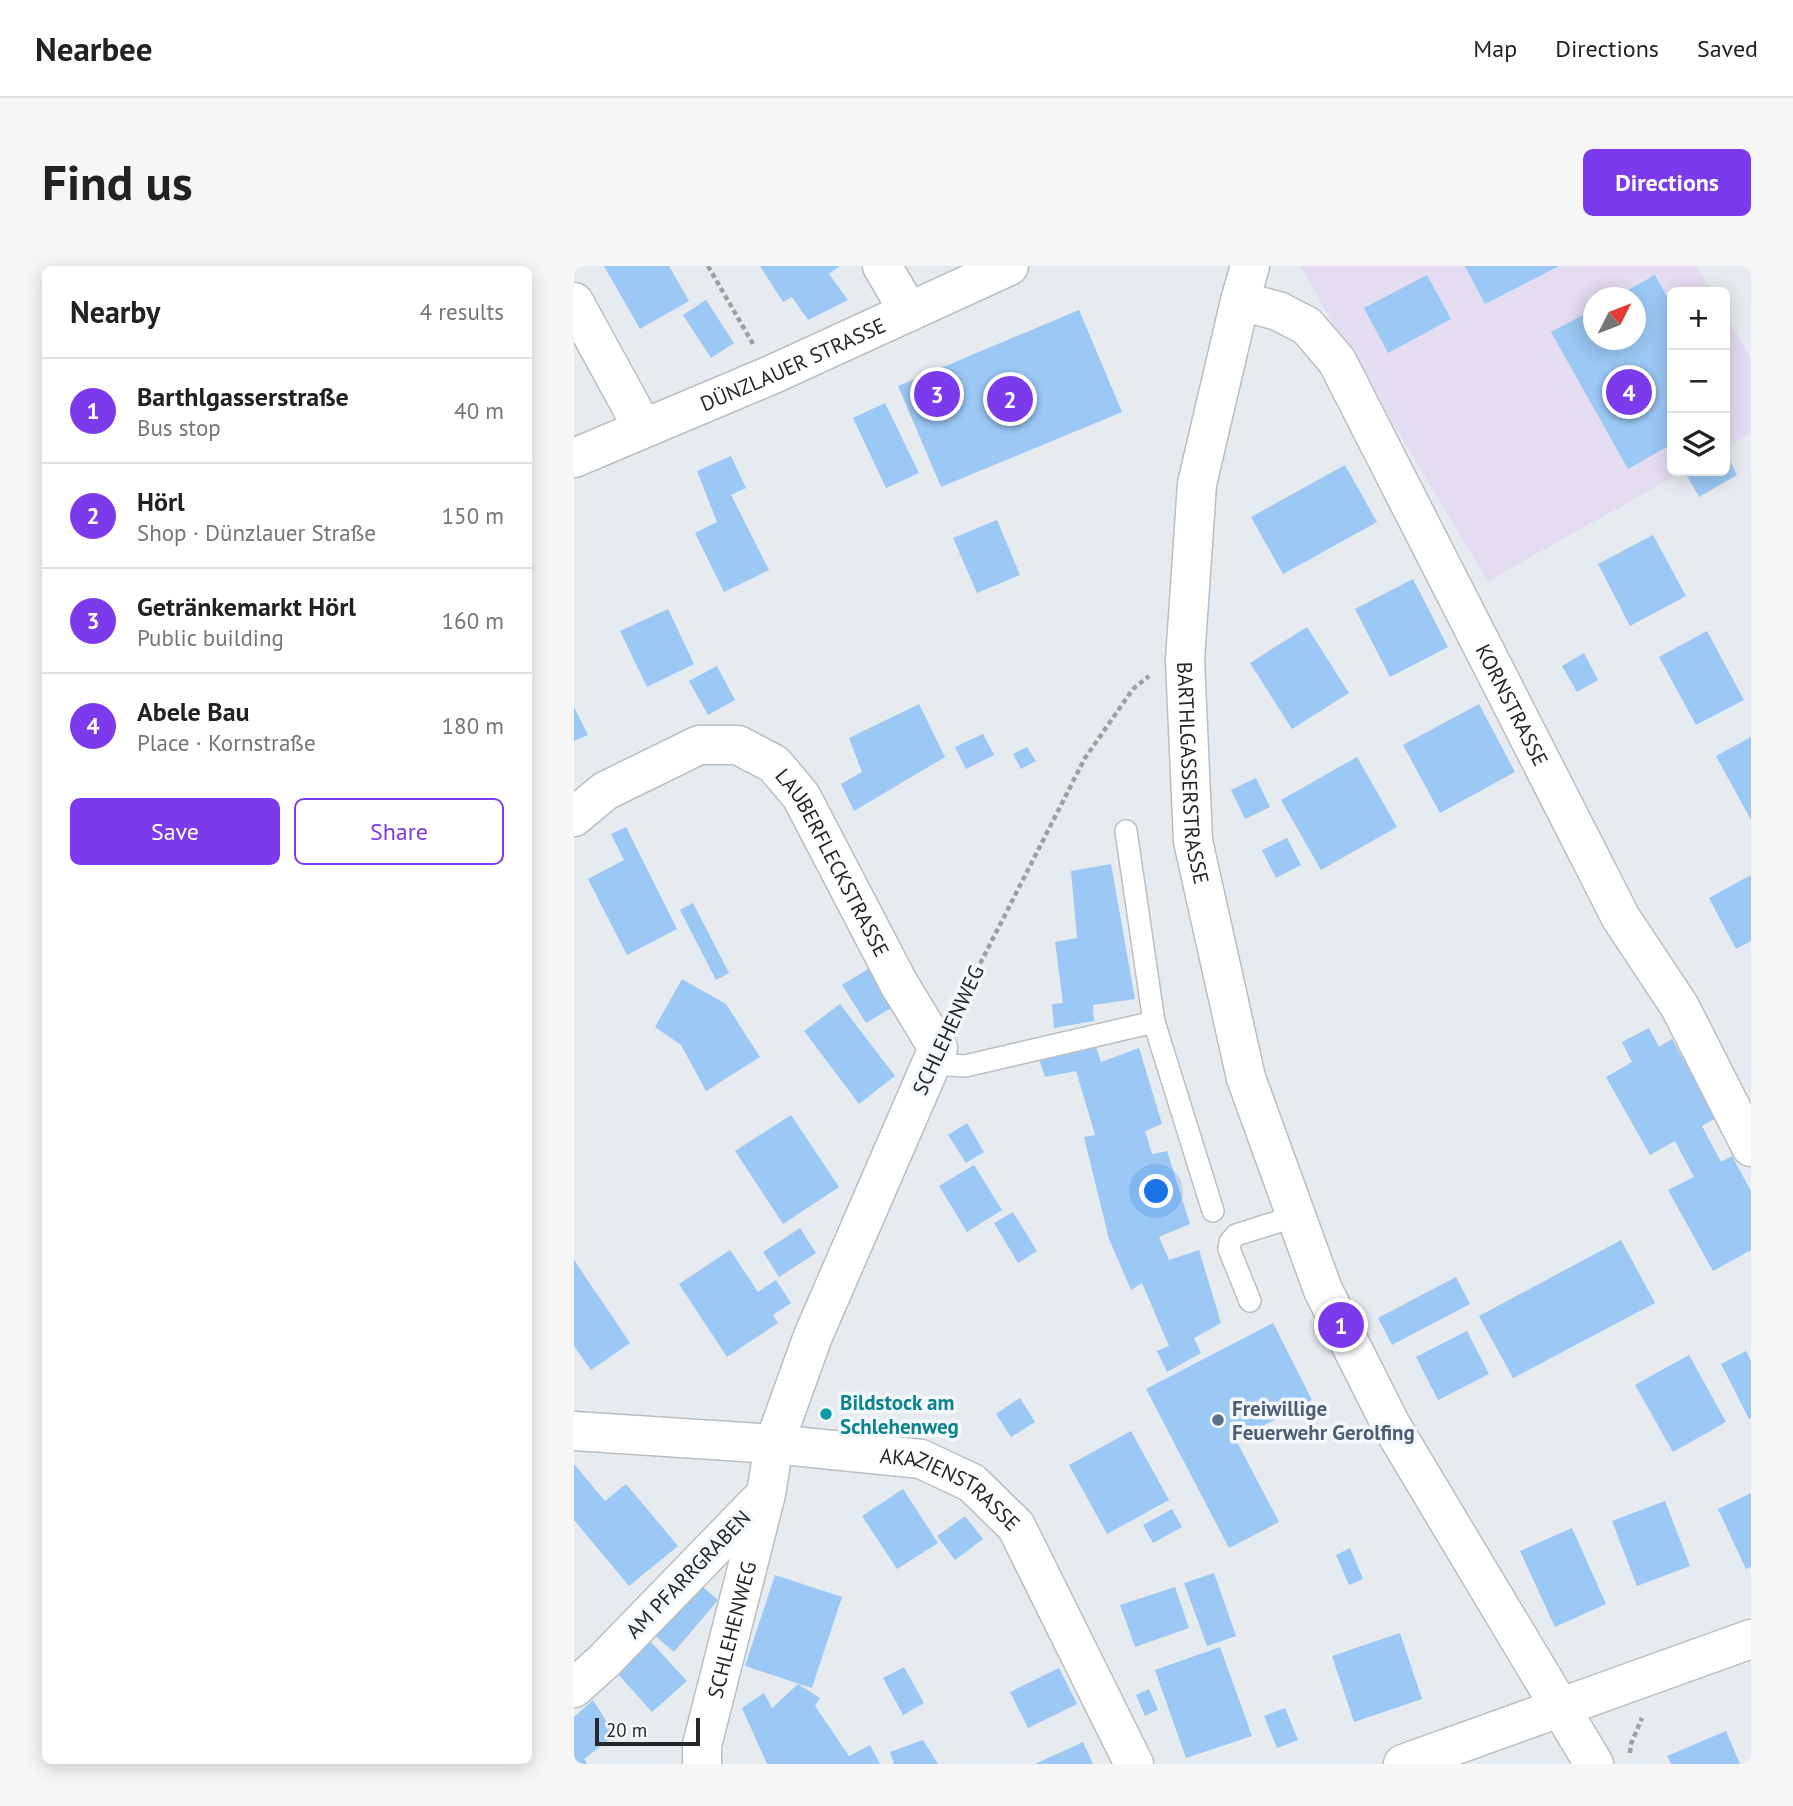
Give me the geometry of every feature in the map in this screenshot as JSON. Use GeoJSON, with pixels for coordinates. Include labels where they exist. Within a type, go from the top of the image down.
{"type":"FeatureCollection","features":[{"type":"Feature","properties":{"kind":"street"},"geometry":{"type":"LineString","coordinates":[[882,266],[909,312]]}},
{"type":"Feature","properties":{"kind":"street","name":"DÜNZLAUER STRASSE"},"geometry":{"type":"LineString","coordinates":[[574,458],[771,375],[1009,266]]}},
{"type":"Feature","properties":{"kind":"street","name":"BARTHLGASSERSTRASSE"},"geometry":{"type":"LineString","coordinates":[[1245,284],[1197,484],[1185,660],[1193,841],[1245,1078],[1323,1290],[1391,1425],[1594,1764]]}},
{"type":"Feature","properties":{"kind":"street","name":"KORNSTRASSE"},"geometry":{"type":"LineString","coordinates":[[1245,284],[1278,311],[1307,326],[1337,362],[1621,918],[1680,1007],[1751,1147]]}},
{"type":"Feature","properties":{"kind":"street"},"geometry":{"type":"LineString","coordinates":[[574,302],[643,428]]}},
{"type":"Feature","properties":{"kind":"street","name":"LAUBERFLECKSTRASSE"},"geometry":{"type":"LineString","coordinates":[[574,817],[605,791],[699,745],[738,745],[774,764],[801,796],[934,1056]]}},
{"type":"Feature","properties":{"kind":"street","name":"SCHLEHENWEG"},"geometry":{"type":"LineString","coordinates":[[774,1444],[813,1336],[934,1056]]}},
{"type":"Feature","properties":{"kind":"street","name":"AKAZIENSTRASSE"},"geometry":{"type":"LineString","coordinates":[[574,1431],[774,1444],[921,1459],[972,1483],[1016,1526],[1134,1764]]}},
{"type":"Feature","properties":{"kind":"street","name":"AM PFARRGRABEN"},"geometry":{"type":"LineString","coordinates":[[574,1688],[604,1661],[766,1494],[774,1444]]}},
{"type":"Feature","properties":{"kind":"street","name":"SCHLEHENWEG"},"geometry":{"type":"LineString","coordinates":[[702,1764],[702,1745],[766,1494]]}},
{"type":"Feature","properties":{"kind":"street"},"geometry":{"type":"LineString","coordinates":[[1403,1764],[1751,1639]]}},
{"type":"Feature","properties":{"kind":"lane"},"geometry":{"type":"LineString","coordinates":[[1126,831],[1154,1022],[1213,1211]]}},
{"type":"Feature","properties":{"kind":"lane"},"geometry":{"type":"LineString","coordinates":[[934,1056],[965,1066],[1154,1022]]}},
{"type":"Feature","properties":{"kind":"lane"},"geometry":{"type":"LineString","coordinates":[[1250,1301],[1229,1249],[1230,1242],[1236,1235],[1296,1216]]}},
{"type":"Feature","properties":{"kind":"path"},"geometry":{"type":"LineString","coordinates":[[708,266],[771,375]]}},
{"type":"Feature","properties":{"kind":"path","name":"SCHLEHENWEG"},"geometry":{"type":"LineString","coordinates":[[934,1056],[1085,758],[1133,689],[1152,673],[1185,660]]}},
{"type":"Feature","properties":{"kind":"shaded area"},"geometry":{"type":"Polygon","coordinates":[[[1301,266],[1697,266],[1709,287],[1667,287],[1667,476],[1675,476],[1488,581],[1301,266]]]}},
{"type":"Feature","properties":{"kind":"shaded area"},"geometry":{"type":"Polygon","coordinates":[[[1730,323],[1751,359],[1751,433],[1730,445],[1730,323]]]}},
{"type":"Feature","properties":{"kind":"building"},"geometry":{"type":"Polygon","coordinates":[[[604,266],[669,266],[689,301],[640,329],[604,266]]]}},
{"type":"Feature","properties":{"kind":"building"},"geometry":{"type":"Polygon","coordinates":[[[760,266],[840,266],[829,274],[848,300],[808,320],[792,297],[783,302],[760,266]]]}},
{"type":"Feature","properties":{"kind":"building"},"geometry":{"type":"Polygon","coordinates":[[[1465,266],[1559,266],[1485,304],[1465,266]]]}},
{"type":"Feature","properties":{"kind":"building"},"geometry":{"type":"Polygon","coordinates":[[[1427,275],[1451,319],[1388,353],[1364,308],[1427,275]]]}},
{"type":"Feature","properties":{"kind":"building"},"geometry":{"type":"Polygon","coordinates":[[[1655,275],[1667,297],[1667,447],[1628,469],[1551,332],[1583,315],[1583,350],[1646,350],[1646,287],[1634,287],[1655,275]]]}},
{"type":"Feature","properties":{"kind":"building"},"geometry":{"type":"Polygon","coordinates":[[[706,300],[734,343],[711,358],[683,315],[706,300]]]}},
{"type":"Feature","properties":{"kind":"building"},"geometry":{"type":"Polygon","coordinates":[[[1079,310],[1122,412],[941,487],[898,386],[1079,310]]]}},
{"type":"Feature","properties":{"kind":"building"},"geometry":{"type":"Polygon","coordinates":[[[885,403],[919,473],[886,488],[853,418],[885,403]]]}},
{"type":"Feature","properties":{"kind":"building"},"geometry":{"type":"Polygon","coordinates":[[[731,456],[746,488],[731,495],[769,570],[724,592],[695,533],[717,522],[697,471],[731,456]]]}},
{"type":"Feature","properties":{"kind":"building"},"geometry":{"type":"Polygon","coordinates":[[[1730,462],[1737,475],[1699,497],[1687,476],[1730,476],[1730,462]]]}},
{"type":"Feature","properties":{"kind":"building"},"geometry":{"type":"Polygon","coordinates":[[[1345,465],[1377,522],[1283,574],[1251,517],[1345,465]]]}},
{"type":"Feature","properties":{"kind":"building"},"geometry":{"type":"Polygon","coordinates":[[[997,520],[1020,575],[977,593],[953,538],[997,520]]]}},
{"type":"Feature","properties":{"kind":"building"},"geometry":{"type":"Polygon","coordinates":[[[1653,535],[1686,596],[1630,626],[1598,564],[1653,535]]]}},
{"type":"Feature","properties":{"kind":"building"},"geometry":{"type":"Polygon","coordinates":[[[1413,579],[1448,647],[1390,677],[1355,609],[1413,579]]]}},
{"type":"Feature","properties":{"kind":"building"},"geometry":{"type":"Polygon","coordinates":[[[668,609],[694,664],[647,687],[620,631],[668,609]]]}},
{"type":"Feature","properties":{"kind":"building"},"geometry":{"type":"Polygon","coordinates":[[[1307,627],[1349,693],[1292,729],[1250,663],[1307,627]]]}},
{"type":"Feature","properties":{"kind":"building"},"geometry":{"type":"Polygon","coordinates":[[[1707,631],[1744,700],[1696,725],[1659,657],[1707,631]]]}},
{"type":"Feature","properties":{"kind":"building"},"geometry":{"type":"Polygon","coordinates":[[[1584,653],[1598,680],[1577,692],[1562,666],[1584,653]]]}},
{"type":"Feature","properties":{"kind":"building"},"geometry":{"type":"Polygon","coordinates":[[[717,666],[735,700],[708,715],[689,681],[717,666]]]}},
{"type":"Feature","properties":{"kind":"building"},"geometry":{"type":"Polygon","coordinates":[[[919,704],[945,757],[854,811],[841,784],[862,772],[849,738],[919,704]]]}},
{"type":"Feature","properties":{"kind":"building"},"geometry":{"type":"Polygon","coordinates":[[[1479,704],[1515,772],[1440,813],[1403,745],[1479,704]]]}},
{"type":"Feature","properties":{"kind":"building"},"geometry":{"type":"Polygon","coordinates":[[[574,707],[588,735],[574,741],[574,707]]]}},
{"type":"Feature","properties":{"kind":"building"},"geometry":{"type":"Polygon","coordinates":[[[983,734],[994,755],[966,769],[955,747],[983,734]]]}},
{"type":"Feature","properties":{"kind":"building"},"geometry":{"type":"Polygon","coordinates":[[[1751,737],[1751,820],[1716,756],[1751,737]]]}},
{"type":"Feature","properties":{"kind":"building"},"geometry":{"type":"Polygon","coordinates":[[[1027,747],[1036,761],[1021,769],[1013,754],[1027,747]]]}},
{"type":"Feature","properties":{"kind":"building"},"geometry":{"type":"Polygon","coordinates":[[[1357,757],[1397,827],[1321,870],[1281,800],[1357,757]]]}},
{"type":"Feature","properties":{"kind":"building"},"geometry":{"type":"Polygon","coordinates":[[[1256,778],[1270,807],[1245,819],[1231,790],[1256,778]]]}},
{"type":"Feature","properties":{"kind":"building"},"geometry":{"type":"Polygon","coordinates":[[[626,827],[677,929],[627,955],[588,879],[624,860],[611,834],[626,827]]]}},
{"type":"Feature","properties":{"kind":"building"},"geometry":{"type":"Polygon","coordinates":[[[1287,838],[1301,865],[1276,878],[1262,850],[1287,838]]]}},
{"type":"Feature","properties":{"kind":"building"},"geometry":{"type":"Polygon","coordinates":[[[1111,864],[1135,999],[1093,1005],[1094,1021],[1054,1028],[1052,1004],[1063,1003],[1055,942],[1077,938],[1071,871],[1111,864]]]}},
{"type":"Feature","properties":{"kind":"building"},"geometry":{"type":"Polygon","coordinates":[[[1751,875],[1751,941],[1736,949],[1709,898],[1751,875]]]}},
{"type":"Feature","properties":{"kind":"building"},"geometry":{"type":"Polygon","coordinates":[[[693,903],[729,973],[716,980],[680,910],[693,903]]]}},
{"type":"Feature","properties":{"kind":"building"},"geometry":{"type":"Polygon","coordinates":[[[873,966],[896,1005],[866,1023],[842,985],[873,966]]]}},
{"type":"Feature","properties":{"kind":"building"},"geometry":{"type":"Polygon","coordinates":[[[682,979],[726,1004],[760,1057],[706,1091],[681,1045],[655,1027],[682,979]]]}},
{"type":"Feature","properties":{"kind":"building"},"geometry":{"type":"Polygon","coordinates":[[[840,1004],[895,1076],[859,1104],[804,1031],[840,1004]]]}},
{"type":"Feature","properties":{"kind":"building"},"geometry":{"type":"Polygon","coordinates":[[[1649,1028],[1659,1047],[1672,1039],[1716,1118],[1702,1126],[1721,1162],[1732,1156],[1751,1191],[1751,1250],[1713,1271],[1668,1190],[1694,1177],[1675,1141],[1650,1155],[1606,1077],[1632,1062],[1622,1042],[1649,1028]]]}},
{"type":"Feature","properties":{"kind":"building"},"geometry":{"type":"Polygon","coordinates":[[[1095,1044],[1101,1062],[1139,1048],[1162,1124],[1145,1131],[1152,1154],[1167,1151],[1190,1224],[1159,1237],[1169,1260],[1199,1250],[1221,1323],[1194,1338],[1201,1353],[1167,1372],[1157,1351],[1169,1346],[1142,1283],[1131,1290],[1109,1239],[1084,1137],[1095,1135],[1076,1071],[1045,1077],[1039,1059],[1095,1044]]]}},
{"type":"Feature","properties":{"kind":"building"},"geometry":{"type":"Polygon","coordinates":[[[791,1115],[839,1187],[783,1224],[735,1151],[791,1115]]]}},
{"type":"Feature","properties":{"kind":"building"},"geometry":{"type":"Polygon","coordinates":[[[967,1123],[984,1152],[966,1163],[948,1135],[967,1123]]]}},
{"type":"Feature","properties":{"kind":"building"},"geometry":{"type":"Polygon","coordinates":[[[974,1165],[1002,1210],[967,1232],[939,1186],[974,1165]]]}},
{"type":"Feature","properties":{"kind":"building"},"geometry":{"type":"Polygon","coordinates":[[[1013,1212],[1037,1251],[1018,1263],[994,1223],[1013,1212]]]}},
{"type":"Feature","properties":{"kind":"building"},"geometry":{"type":"Polygon","coordinates":[[[800,1228],[816,1253],[779,1277],[763,1252],[800,1228]]]}},
{"type":"Feature","properties":{"kind":"building"},"geometry":{"type":"Polygon","coordinates":[[[1621,1240],[1655,1303],[1513,1378],[1479,1316],[1621,1240]]]}},
{"type":"Feature","properties":{"kind":"building"},"geometry":{"type":"Polygon","coordinates":[[[730,1250],[758,1292],[776,1280],[791,1303],[773,1315],[778,1323],[727,1357],[679,1284],[730,1250]]]}},
{"type":"Feature","properties":{"kind":"building"},"geometry":{"type":"Polygon","coordinates":[[[574,1260],[630,1343],[591,1370],[574,1346],[574,1260]]]}},
{"type":"Feature","properties":{"kind":"building"},"geometry":{"type":"Polygon","coordinates":[[[1456,1277],[1470,1304],[1392,1345],[1378,1318],[1456,1277]]]}},
{"type":"Feature","properties":{"kind":"building","name":"Freiwillige Feuerwehr Gerolfing"},"geometry":{"type":"Polygon","coordinates":[[[1273,1323],[1312,1400],[1236,1440],[1279,1522],[1229,1548],[1146,1389],[1273,1323]]]}},
{"type":"Feature","properties":{"kind":"building"},"geometry":{"type":"Polygon","coordinates":[[[1467,1331],[1489,1374],[1438,1400],[1416,1357],[1467,1331]]]}},
{"type":"Feature","properties":{"kind":"building"},"geometry":{"type":"Polygon","coordinates":[[[1746,1351],[1751,1361],[1749,1419],[1721,1364],[1746,1351]]]}},
{"type":"Feature","properties":{"kind":"building"},"geometry":{"type":"Polygon","coordinates":[[[1689,1355],[1726,1422],[1673,1452],[1635,1385],[1689,1355]]]}},
{"type":"Feature","properties":{"kind":"building"},"geometry":{"type":"Polygon","coordinates":[[[1020,1398],[1035,1422],[1011,1437],[996,1414],[1020,1398]]]}},
{"type":"Feature","properties":{"kind":"building"},"geometry":{"type":"Polygon","coordinates":[[[1131,1431],[1169,1500],[1107,1534],[1069,1465],[1131,1431]]]}},
{"type":"Feature","properties":{"kind":"building"},"geometry":{"type":"Polygon","coordinates":[[[574,1464],[605,1501],[626,1484],[678,1546],[629,1586],[574,1520],[574,1464]]]}},
{"type":"Feature","properties":{"kind":"building"},"geometry":{"type":"Polygon","coordinates":[[[903,1489],[938,1543],[897,1569],[862,1516],[903,1489]]]}},
{"type":"Feature","properties":{"kind":"building"},"geometry":{"type":"Polygon","coordinates":[[[1751,1493],[1751,1567],[1746,1569],[1718,1509],[1751,1493]]]}},
{"type":"Feature","properties":{"kind":"building"},"geometry":{"type":"Polygon","coordinates":[[[1665,1501],[1690,1566],[1637,1586],[1612,1521],[1665,1501]]]}},
{"type":"Feature","properties":{"kind":"building"},"geometry":{"type":"Polygon","coordinates":[[[1172,1509],[1182,1527],[1153,1543],[1143,1525],[1172,1509]]]}},
{"type":"Feature","properties":{"kind":"building"},"geometry":{"type":"Polygon","coordinates":[[[965,1516],[983,1539],[955,1560],[937,1536],[965,1516]]]}},
{"type":"Feature","properties":{"kind":"building"},"geometry":{"type":"Polygon","coordinates":[[[1572,1528],[1606,1604],[1555,1627],[1520,1551],[1572,1528]]]}},
{"type":"Feature","properties":{"kind":"building"},"geometry":{"type":"Polygon","coordinates":[[[1350,1548],[1363,1579],[1349,1585],[1336,1555],[1350,1548]]]}},
{"type":"Feature","properties":{"kind":"building"},"geometry":{"type":"Polygon","coordinates":[[[1214,1573],[1236,1636],[1207,1646],[1184,1583],[1214,1573]]]}},
{"type":"Feature","properties":{"kind":"building"},"geometry":{"type":"Polygon","coordinates":[[[775,1575],[842,1597],[812,1688],[745,1666],[775,1575]]]}},
{"type":"Feature","properties":{"kind":"building"},"geometry":{"type":"Polygon","coordinates":[[[697,1582],[718,1600],[674,1652],[653,1634],[697,1582]]]}},
{"type":"Feature","properties":{"kind":"building"},"geometry":{"type":"Polygon","coordinates":[[[1175,1587],[1189,1628],[1135,1647],[1120,1605],[1175,1587]]]}},
{"type":"Feature","properties":{"kind":"building"},"geometry":{"type":"Polygon","coordinates":[[[1400,1633],[1422,1699],[1354,1722],[1332,1656],[1400,1633]]]}},
{"type":"Feature","properties":{"kind":"building"},"geometry":{"type":"Polygon","coordinates":[[[651,1642],[687,1681],[652,1712],[617,1673],[651,1642]]]}},
{"type":"Feature","properties":{"kind":"building"},"geometry":{"type":"Polygon","coordinates":[[[1220,1647],[1252,1736],[1186,1758],[1155,1670],[1220,1647]]]}},
{"type":"Feature","properties":{"kind":"building"},"geometry":{"type":"Polygon","coordinates":[[[904,1667],[924,1703],[903,1715],[883,1678],[904,1667]]]}},
{"type":"Feature","properties":{"kind":"building"},"geometry":{"type":"Polygon","coordinates":[[[1059,1668],[1077,1704],[1028,1728],[1010,1692],[1059,1668]]]}},
{"type":"Feature","properties":{"kind":"building"},"geometry":{"type":"Polygon","coordinates":[[[798,1684],[820,1698],[815,1706],[849,1756],[870,1745],[880,1764],[767,1764],[742,1708],[764,1693],[772,1708],[798,1684]]]}},
{"type":"Feature","properties":{"kind":"building"},"geometry":{"type":"Polygon","coordinates":[[[1149,1689],[1158,1710],[1145,1716],[1136,1695],[1149,1689]]]}},
{"type":"Feature","properties":{"kind":"building"},"geometry":{"type":"Polygon","coordinates":[[[593,1700],[615,1735],[584,1759],[587,1764],[574,1764],[574,1717],[593,1700]]]}},
{"type":"Feature","properties":{"kind":"building"},"geometry":{"type":"Polygon","coordinates":[[[1285,1708],[1298,1740],[1277,1748],[1264,1716],[1285,1708]]]}},
{"type":"Feature","properties":{"kind":"building"},"geometry":{"type":"Polygon","coordinates":[[[1726,1731],[1740,1764],[1671,1764],[1667,1756],[1726,1731]]]}},
{"type":"Feature","properties":{"kind":"building"},"geometry":{"type":"Polygon","coordinates":[[[923,1740],[938,1764],[894,1764],[890,1752],[923,1740]]]}},
{"type":"Feature","properties":{"kind":"building"},"geometry":{"type":"Polygon","coordinates":[[[1083,1742],[1093,1764],[1035,1764],[1083,1742]]]}},
{"type":"Feature","properties":{"kind":"place","name":"Abele Bau"},"geometry":{"type":"Point","coordinates":[1629,392]}},
{"type":"Feature","properties":{"kind":"place","name":"Getränkemarkt Hörl"},"geometry":{"type":"Point","coordinates":[937,394]}},
{"type":"Feature","properties":{"kind":"place","name":"Hörl"},"geometry":{"type":"Point","coordinates":[1010,399]}},
{"type":"Feature","properties":{"kind":"place","name":"Barthlgasserstraße"},"geometry":{"type":"Point","coordinates":[1341,1325]}},
{"type":"Feature","properties":{"kind":"place","name":"Bildstock am Schlehenweg"},"geometry":{"type":"Point","coordinates":[826,1414]}},
{"type":"Feature","properties":{"kind":"place","name":"Freiwillige Feuerwehr Gerolfing"},"geometry":{"type":"Point","coordinates":[1218,1420]}}]}
